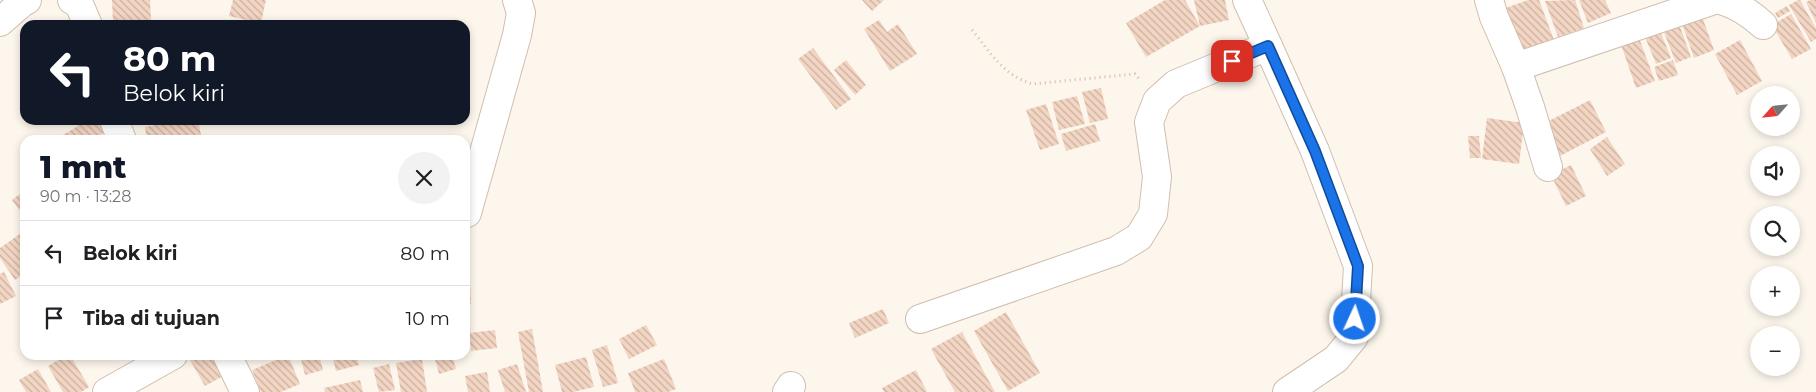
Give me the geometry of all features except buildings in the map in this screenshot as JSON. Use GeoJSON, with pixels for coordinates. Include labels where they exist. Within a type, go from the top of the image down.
{"type":"FeatureCollection","features":[{"type":"Feature","properties":{"kind":"street"},"geometry":{"type":"LineString","coordinates":[[470,202],[517,35],[520,13],[517,0]]}},
{"type":"Feature","properties":{"kind":"street"},"geometry":{"type":"LineString","coordinates":[[1247,0],[1315,151],[1358,266],[1354,337],[1336,359],[1288,392]]}},
{"type":"Feature","properties":{"kind":"street"},"geometry":{"type":"LineString","coordinates":[[1489,0],[1530,106],[1548,167]]}},
{"type":"Feature","properties":{"kind":"street"},"geometry":{"type":"LineString","coordinates":[[1516,68],[1714,0]]}},
{"type":"Feature","properties":{"kind":"street"},"geometry":{"type":"LineString","coordinates":[[1722,0],[1736,5],[1751,14],[1763,25]]}},
{"type":"Feature","properties":{"kind":"street"},"geometry":{"type":"LineString","coordinates":[[0,22],[24,1]]}},
{"type":"Feature","properties":{"kind":"street"},"geometry":{"type":"LineString","coordinates":[[920,319],[1116,250],[1139,237],[1153,214],[1157,177],[1149,122],[1157,100],[1176,84],[1268,46]]}},
{"type":"Feature","properties":{"kind":"street"},"geometry":{"type":"LineString","coordinates":[[107,392],[164,360]]}},
{"type":"Feature","properties":{"kind":"street"},"geometry":{"type":"LineString","coordinates":[[229,360],[245,392]]}},
{"type":"Feature","properties":{"kind":"path"},"geometry":{"type":"LineString","coordinates":[[972,30],[1007,72],[1018,80],[1032,84],[1135,74],[1157,100]]}},
{"type":"Feature","properties":{"kind":"route"},"geometry":{"type":"LineString","coordinates":[[1232,61],[1268,46],[1315,151],[1358,266],[1355,319]]}}]}
